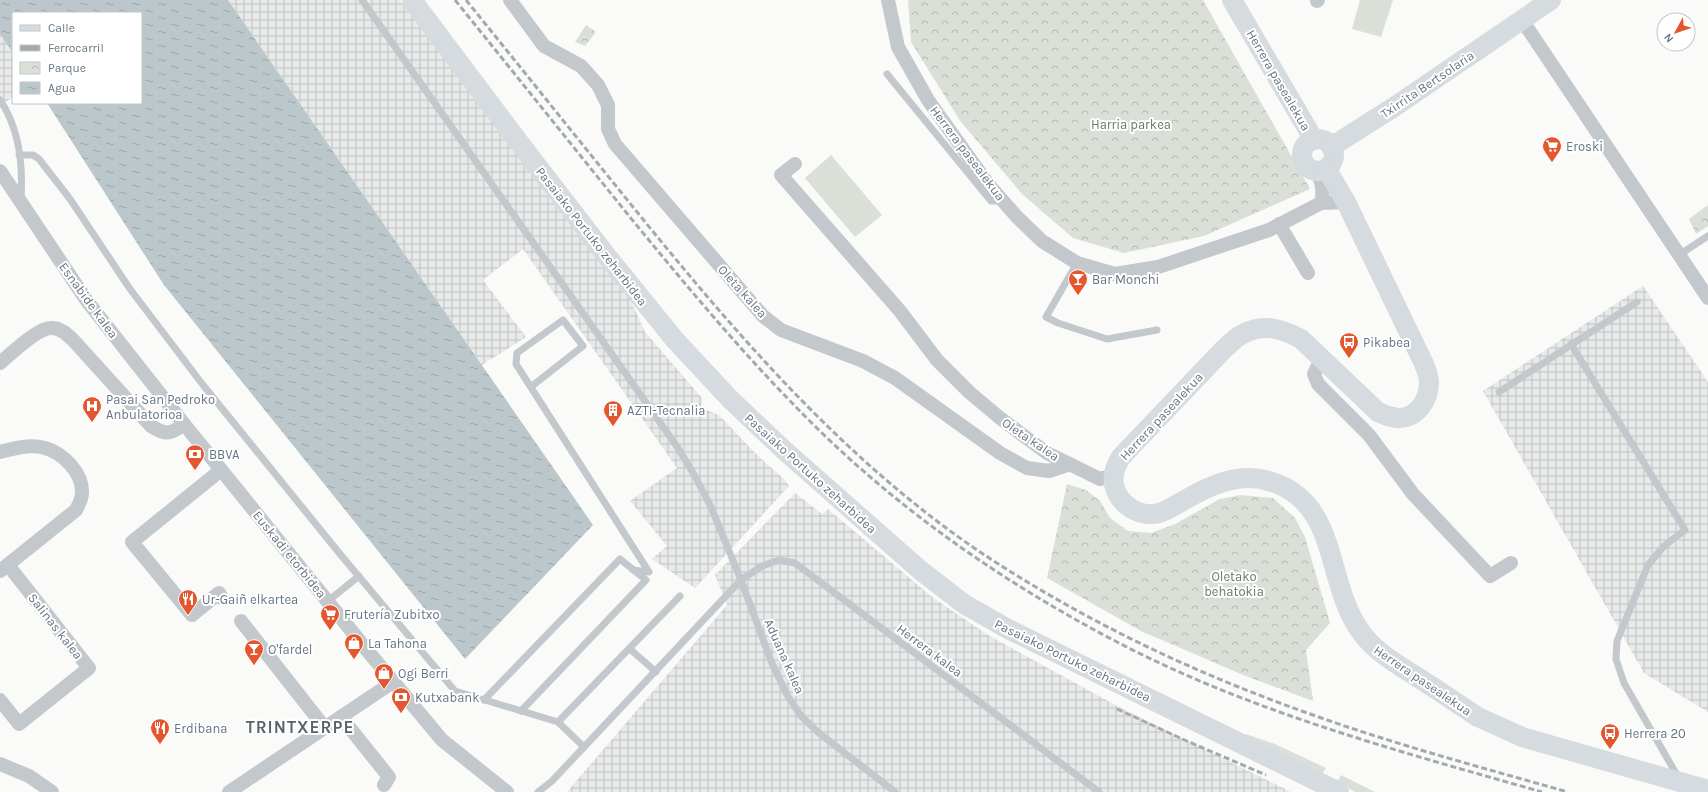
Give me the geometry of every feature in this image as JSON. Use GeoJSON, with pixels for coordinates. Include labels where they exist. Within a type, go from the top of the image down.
{"type":"FeatureCollection","features":[{"type":"Feature","properties":{"kind":"street","name":"Pasaiako Portuko zeharbidea"},"geometry":{"type":"LineString","coordinates":[[412,0],[522,147],[675,340],[730,399],[785,451],[920,570],[964,604],[1008,629],[1339,792]]}},
{"type":"Feature","properties":{"kind":"street","name":"Oleta kalea"},"geometry":{"type":"LineString","coordinates":[[510,0],[544,46],[581,66],[598,85],[608,105],[608,129],[614,144],[763,316],[781,330],[863,361],[895,378],[1000,453],[1027,468],[1048,471],[1070,464]]}},
{"type":"Feature","properties":{"kind":"street","name":"Herrera pasealekua"},"geometry":{"type":"LineString","coordinates":[[888,0],[898,47],[928,100],[988,184],[1042,241],[1077,263],[1115,274],[1158,267],[1269,230],[1321,203]]}},
{"type":"Feature","properties":{"kind":"street","name":"Herrera pasealekua"},"geometry":{"type":"LineString","coordinates":[[1232,0],[1323,143]]}},
{"type":"Feature","properties":{"kind":"street","name":"Txirrita Bertsolaria"},"geometry":{"type":"LineString","coordinates":[[1323,143],[1522,20],[1551,0]]}},
{"type":"Feature","properties":{"kind":"street"},"geometry":{"type":"LineString","coordinates":[[1522,20],[1708,298]]}},
{"type":"Feature","properties":{"kind":"street"},"geometry":{"type":"LineString","coordinates":[[1323,143],[1334,156],[1333,161],[1321,170],[1307,166],[1303,156],[1305,146],[1323,143]]}},
{"type":"Feature","properties":{"kind":"street","name":"Oleta kalea"},"geometry":{"type":"LineString","coordinates":[[795,164],[781,175],[900,311],[937,360],[969,392],[1000,418],[1047,452],[1100,479],[1114,475]]}},
{"type":"Feature","properties":{"kind":"street","name":"Herrera pasealekua"},"geometry":{"type":"LineString","coordinates":[[1321,170],[1346,202],[1424,364],[1429,381],[1427,397],[1423,405],[1412,414],[1399,418],[1390,417],[1378,412],[1301,339],[1287,331],[1271,327],[1258,328],[1240,335],[1128,448],[1116,466],[1114,475],[1116,490],[1120,498],[1126,506],[1135,511],[1150,514],[1166,510],[1213,485],[1230,479],[1260,479],[1284,487],[1297,495],[1316,517],[1325,536],[1352,619],[1361,632],[1380,652],[1478,717],[1493,725],[1522,737],[1708,790]]}},
{"type":"Feature","properties":{"kind":"street"},"geometry":{"type":"LineString","coordinates":[[1321,170],[1323,192],[1321,203],[1346,202]]}},
{"type":"Feature","properties":{"kind":"street","name":"Esnabide kalea"},"geometry":{"type":"LineString","coordinates":[[0,171],[87,301],[184,424]]}},
{"type":"Feature","properties":{"kind":"street"},"geometry":{"type":"LineString","coordinates":[[1279,224],[1308,273]]}},
{"type":"Feature","properties":{"kind":"street"},"geometry":{"type":"LineString","coordinates":[[0,363],[42,329],[52,328],[64,332],[74,341],[151,426],[162,432],[174,432],[184,424]]}},
{"type":"Feature","properties":{"kind":"street"},"geometry":{"type":"LineString","coordinates":[[1322,358],[1314,374],[1318,384],[1369,435],[1413,494],[1490,576],[1511,563]]}},
{"type":"Feature","properties":{"kind":"street","name":"Euskadi etorbidea"},"geometry":{"type":"LineString","coordinates":[[184,424],[393,682],[442,740],[507,792]]}},
{"type":"Feature","properties":{"kind":"street"},"geometry":{"type":"LineString","coordinates":[[0,452],[14,448],[32,446],[45,448],[58,454],[69,463],[78,477],[82,492],[76,510],[4,568]]}},
{"type":"Feature","properties":{"kind":"street"},"geometry":{"type":"LineString","coordinates":[[222,470],[132,542],[188,618],[219,594],[222,598]]}},
{"type":"Feature","properties":{"kind":"street","name":"Salinas kalea"},"geometry":{"type":"LineString","coordinates":[[0,700],[19,724],[89,668],[4,568]]}},
{"type":"Feature","properties":{"kind":"street"},"geometry":{"type":"LineString","coordinates":[[241,621],[325,728]]}},
{"type":"Feature","properties":{"kind":"street"},"geometry":{"type":"LineString","coordinates":[[230,792],[393,682]]}},
{"type":"Feature","properties":{"kind":"street"},"geometry":{"type":"LineString","coordinates":[[341,717],[389,777],[384,785]]}},
{"type":"Feature","properties":{"kind":"street"},"geometry":{"type":"LineString","coordinates":[[0,764],[29,776],[52,792]]}},
{"type":"Feature","properties":{"kind":"lane","name":"Aduana kalea"},"geometry":{"type":"LineString","coordinates":[[362,0],[678,448],[711,507],[741,580],[771,661],[787,696],[801,716],[819,734],[895,792]]}},
{"type":"Feature","properties":{"kind":"lane"},"geometry":{"type":"LineString","coordinates":[[887,74],[991,201],[1003,201]]}},
{"type":"Feature","properties":{"kind":"lane"},"geometry":{"type":"LineString","coordinates":[[0,100],[13,129],[19,155],[22,178],[20,200]]}},
{"type":"Feature","properties":{"kind":"lane"},"geometry":{"type":"LineString","coordinates":[[19,155],[33,155],[39,159],[70,199],[113,264],[158,327],[208,391],[358,576],[455,691],[558,722],[584,748]]}},
{"type":"Feature","properties":{"kind":"lane"},"geometry":{"type":"LineString","coordinates":[[1679,255],[1708,236]]}},
{"type":"Feature","properties":{"kind":"lane"},"geometry":{"type":"LineString","coordinates":[[1077,263],[1046,317],[1058,323],[1107,338],[1157,330]]}},
{"type":"Feature","properties":{"kind":"lane"},"geometry":{"type":"LineString","coordinates":[[1499,392],[1637,302]]}},
{"type":"Feature","properties":{"kind":"lane"},"geometry":{"type":"LineString","coordinates":[[532,386],[583,346],[563,320],[517,353],[516,364],[532,386],[649,572],[633,570]]}},
{"type":"Feature","properties":{"kind":"lane"},"geometry":{"type":"LineString","coordinates":[[1571,344],[1685,530],[1664,546],[1648,565],[1618,641],[1616,660],[1624,682],[1682,783]]}},
{"type":"Feature","properties":{"kind":"lane"},"geometry":{"type":"LineString","coordinates":[[484,700],[620,559],[646,580],[521,711]]}},
{"type":"Feature","properties":{"kind":"lane","name":"Herrera kalea"},"geometry":{"type":"LineString","coordinates":[[538,792],[552,781],[584,748],[741,580],[762,566],[779,560],[795,563],[1099,792]]}},
{"type":"Feature","properties":{"kind":"lane"},"geometry":{"type":"LineString","coordinates":[[328,601],[358,576]]}},
{"type":"Feature","properties":{"kind":"lane"},"geometry":{"type":"LineString","coordinates":[[558,722],[680,596]]}},
{"type":"Feature","properties":{"kind":"lane"},"geometry":{"type":"LineString","coordinates":[[630,649],[656,672]]}},
{"type":"Feature","properties":{"kind":"shaded area"},"geometry":{"type":"Polygon","coordinates":[[[228,0],[400,0],[630,299],[645,332],[702,398],[701,408],[719,415],[756,454],[785,480],[789,486],[695,588],[652,559],[667,546],[630,501],[677,468],[523,249],[483,280],[526,337],[482,365],[228,0]]]}},
{"type":"Feature","properties":{"kind":"shaded area"},"geometry":{"type":"Polygon","coordinates":[[[0,34],[12,52],[12,98],[0,106],[0,34]]]}},
{"type":"Feature","properties":{"kind":"shaded area"},"geometry":{"type":"Polygon","coordinates":[[[1643,286],[1708,382],[1708,712],[1644,673],[1483,391],[1643,286]]]}},
{"type":"Feature","properties":{"kind":"shaded area"},"geometry":{"type":"Polygon","coordinates":[[[795,493],[822,514],[828,509],[932,597],[988,635],[1117,706],[1291,792],[567,792],[727,605],[715,575],[795,493]]]}},
{"type":"Feature","properties":{"kind":"green space","name":"Harria parkea"},"geometry":{"type":"Polygon","coordinates":[[[908,0],[1203,0],[1310,189],[1204,236],[1124,253],[1073,238],[1022,194],[961,122],[911,42],[908,0]]]}},
{"type":"Feature","properties":{"kind":"green space"},"geometry":{"type":"Polygon","coordinates":[[[1360,0],[1393,0],[1381,37],[1352,29],[1360,0]]]}},
{"type":"Feature","properties":{"kind":"green space"},"geometry":{"type":"Polygon","coordinates":[[[586,25],[596,32],[585,46],[575,42],[586,25]]]}},
{"type":"Feature","properties":{"kind":"green space"},"geometry":{"type":"Polygon","coordinates":[[[831,155],[882,215],[855,237],[805,178],[831,155]]]}},
{"type":"Feature","properties":{"kind":"green space"},"geometry":{"type":"Polygon","coordinates":[[[1708,205],[1708,226],[1696,234],[1689,219],[1708,205]]]}},
{"type":"Feature","properties":{"kind":"green space","name":"Oletako behatokia"},"geometry":{"type":"Polygon","coordinates":[[[1067,484],[1086,490],[1100,501],[1110,518],[1128,531],[1151,533],[1175,524],[1220,499],[1241,495],[1273,498],[1295,518],[1305,537],[1330,623],[1306,650],[1313,701],[1243,675],[1141,631],[1047,578],[1067,484]]]}},
{"type":"Feature","properties":{"kind":"green space"},"geometry":{"type":"Polygon","coordinates":[[[1246,734],[1275,744],[1326,768],[1322,774],[1245,736],[1246,734]]]}},
{"type":"Feature","properties":{"kind":"green space"},"geometry":{"type":"Polygon","coordinates":[[[1341,775],[1375,792],[1355,792],[1337,782],[1341,775]]]}},
{"type":"Feature","properties":{"kind":"water"},"geometry":{"type":"Polygon","coordinates":[[[0,0],[228,0],[593,525],[465,659],[164,285],[48,104],[142,104],[142,12],[12,12],[12,52],[0,34],[0,0]]]}},
{"type":"Feature","properties":{"kind":"railway"},"geometry":{"type":"LineString","coordinates":[[455,0],[634,222],[702,304],[749,357],[798,409],[856,465],[926,522],[1000,574],[1038,598],[1117,642],[1168,667],[1220,689],[1326,728],[1542,792]]}},
{"type":"Feature","properties":{"kind":"railway"},"geometry":{"type":"LineString","coordinates":[[466,0],[672,255],[752,348],[794,393],[883,477],[930,516],[980,552],[1059,601],[1100,623],[1184,664],[1226,682],[1313,715],[1376,736],[1440,756],[1568,792]]}},
{"type":"Feature","properties":{"kind":"railway"},"geometry":{"type":"LineString","coordinates":[[1117,709],[1266,775]]}},
{"type":"Feature","properties":{"kind":"place","name":"Eroski"},"geometry":{"type":"Point","coordinates":[1552,163]}},
{"type":"Feature","properties":{"kind":"place","name":"Bar Monchi"},"geometry":{"type":"Point","coordinates":[1078,296]}},
{"type":"Feature","properties":{"kind":"place","name":"Pikabea"},"geometry":{"type":"Point","coordinates":[1349,359]}},
{"type":"Feature","properties":{"kind":"place","name":"Pasai San Pedroko Anbulatorioa"},"geometry":{"type":"Point","coordinates":[92,423]}},
{"type":"Feature","properties":{"kind":"place","name":"AZTI-Tecnalia"},"geometry":{"type":"Point","coordinates":[613,427]}},
{"type":"Feature","properties":{"kind":"place","name":"BBVA"},"geometry":{"type":"Point","coordinates":[195,471]}},
{"type":"Feature","properties":{"kind":"place","name":"Ur-Gaiñ elkartea"},"geometry":{"type":"Point","coordinates":[188,616]}},
{"type":"Feature","properties":{"kind":"place","name":"Frutería Zubitxo"},"geometry":{"type":"Point","coordinates":[330,631]}},
{"type":"Feature","properties":{"kind":"place","name":"La Tahona"},"geometry":{"type":"Point","coordinates":[354,660]}},
{"type":"Feature","properties":{"kind":"place","name":"O'fardel"},"geometry":{"type":"Point","coordinates":[254,666]}},
{"type":"Feature","properties":{"kind":"place","name":"Ogi Berri"},"geometry":{"type":"Point","coordinates":[384,690]}},
{"type":"Feature","properties":{"kind":"place","name":"Kutxabank"},"geometry":{"type":"Point","coordinates":[401,714]}},
{"type":"Feature","properties":{"kind":"place","name":"Erdibana"},"geometry":{"type":"Point","coordinates":[160,745]}},
{"type":"Feature","properties":{"kind":"place","name":"Herrera 20"},"geometry":{"type":"Point","coordinates":[1610,750]}},
{"type":"Feature","properties":{"kind":"district","name":"TRINTXERPE"},"geometry":{"type":"Point","coordinates":[300,727]}}]}
